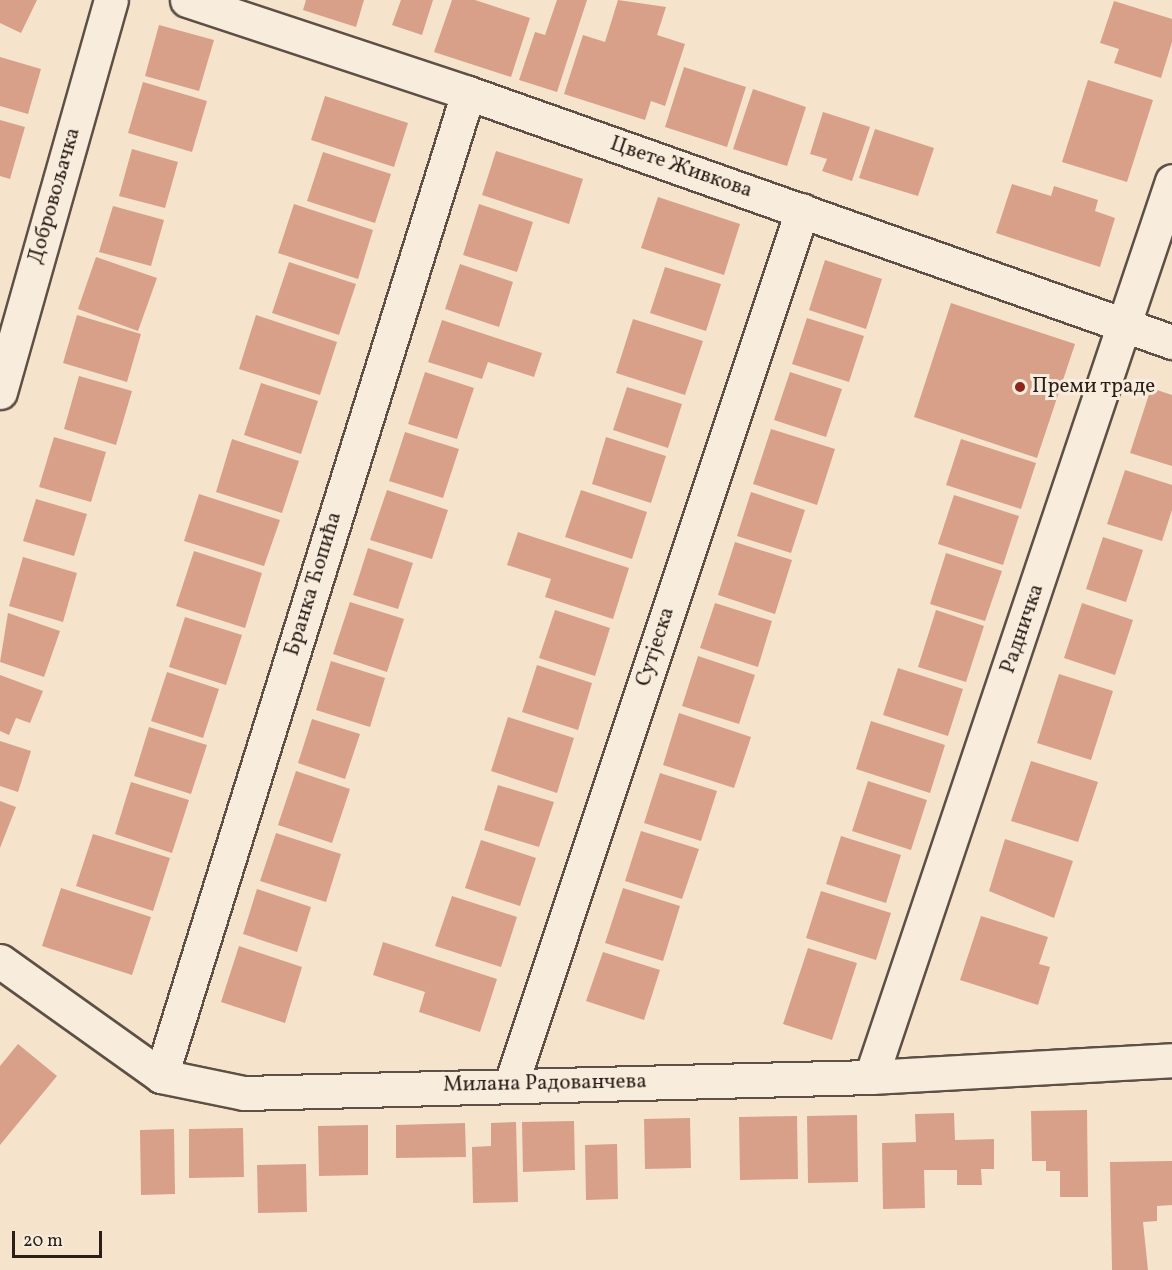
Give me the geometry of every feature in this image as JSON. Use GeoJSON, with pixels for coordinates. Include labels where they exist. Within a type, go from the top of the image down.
{"type":"FeatureCollection","features":[{"type":"Feature","properties":{"kind":"street","name":"Добровољачка"},"geometry":{"type":"LineString","coordinates":[[0,392],[111,0]]}},
{"type":"Feature","properties":{"kind":"street","name":"Цвете Живкова"},"geometry":{"type":"LineString","coordinates":[[187,0],[468,93],[1172,342]]}},
{"type":"Feature","properties":{"kind":"street","name":"Бранка Ћопића"},"geometry":{"type":"LineString","coordinates":[[160,1076],[468,93]]}},
{"type":"Feature","properties":{"kind":"street","name":"Радничка"},"geometry":{"type":"LineString","coordinates":[[871,1077],[1125,327],[1172,181]]}},
{"type":"Feature","properties":{"kind":"street","name":"Сутјеска"},"geometry":{"type":"LineString","coordinates":[[511,1084],[802,210]]}},
{"type":"Feature","properties":{"kind":"street","name":"Милана Радованчева"},"geometry":{"type":"LineString","coordinates":[[0,961],[160,1076],[244,1093],[511,1084],[871,1077],[1172,1060]]}},
{"type":"Feature","properties":{"kind":"building"},"geometry":{"type":"Polygon","coordinates":[[[0,0],[37,0],[21,33],[0,23],[0,0]]]}},
{"type":"Feature","properties":{"kind":"building"},"geometry":{"type":"Polygon","coordinates":[[[306,0],[364,0],[356,27],[303,10],[306,0]]]}},
{"type":"Feature","properties":{"kind":"building"},"geometry":{"type":"Polygon","coordinates":[[[401,0],[433,0],[422,35],[392,25],[401,0]]]}},
{"type":"Feature","properties":{"kind":"building"},"geometry":{"type":"Polygon","coordinates":[[[452,0],[475,0],[530,18],[511,77],[434,52],[452,0]]]}},
{"type":"Feature","properties":{"kind":"building"},"geometry":{"type":"Polygon","coordinates":[[[557,0],[587,0],[557,92],[519,80],[535,32],[545,35],[557,0]]]}},
{"type":"Feature","properties":{"kind":"building"},"geometry":{"type":"Polygon","coordinates":[[[618,0],[666,7],[657,35],[685,44],[665,106],[651,101],[645,120],[564,94],[583,35],[605,42],[618,0]]]}},
{"type":"Feature","properties":{"kind":"building"},"geometry":{"type":"Polygon","coordinates":[[[1114,1],[1172,19],[1172,42],[1161,78],[1114,63],[1119,49],[1100,43],[1114,1]]]}},
{"type":"Feature","properties":{"kind":"building"},"geometry":{"type":"Polygon","coordinates":[[[159,25],[214,40],[199,91],[145,76],[159,25]]]}},
{"type":"Feature","properties":{"kind":"building"},"geometry":{"type":"Polygon","coordinates":[[[0,57],[41,69],[28,114],[0,106],[0,57]]]}},
{"type":"Feature","properties":{"kind":"building"},"geometry":{"type":"Polygon","coordinates":[[[684,67],[746,87],[727,147],[665,127],[684,67]]]}},
{"type":"Feature","properties":{"kind":"building"},"geometry":{"type":"Polygon","coordinates":[[[1088,80],[1153,100],[1127,182],[1062,162],[1088,80]]]}},
{"type":"Feature","properties":{"kind":"building"},"geometry":{"type":"Polygon","coordinates":[[[143,82],[207,101],[192,152],[128,133],[143,82]]]}},
{"type":"Feature","properties":{"kind":"building"},"geometry":{"type":"Polygon","coordinates":[[[753,89],[806,107],[787,166],[733,149],[753,89]]]}},
{"type":"Feature","properties":{"kind":"building"},"geometry":{"type":"Polygon","coordinates":[[[325,96],[408,123],[394,167],[311,140],[325,96]]]}},
{"type":"Feature","properties":{"kind":"building"},"geometry":{"type":"Polygon","coordinates":[[[823,112],[870,127],[852,181],[822,171],[827,159],[810,154],[823,112]]]}},
{"type":"Feature","properties":{"kind":"building"},"geometry":{"type":"Polygon","coordinates":[[[0,120],[25,127],[10,179],[0,176],[0,120]]]}},
{"type":"Feature","properties":{"kind":"building"},"geometry":{"type":"Polygon","coordinates":[[[875,129],[934,148],[918,196],[859,178],[875,129]]]}},
{"type":"Feature","properties":{"kind":"building"},"geometry":{"type":"Polygon","coordinates":[[[132,149],[178,162],[165,208],[119,196],[132,149]]]}},
{"type":"Feature","properties":{"kind":"building"},"geometry":{"type":"Polygon","coordinates":[[[496,151],[583,179],[569,224],[482,195],[496,151]]]}},
{"type":"Feature","properties":{"kind":"building"},"geometry":{"type":"Polygon","coordinates":[[[323,152],[391,174],[375,223],[307,201],[323,152]]]}},
{"type":"Feature","properties":{"kind":"building"},"geometry":{"type":"Polygon","coordinates":[[[1012,184],[1051,196],[1054,186],[1098,200],[1095,211],[1115,218],[1100,267],[996,233],[1012,184]]]}},
{"type":"Feature","properties":{"kind":"building"},"geometry":{"type":"Polygon","coordinates":[[[658,197],[740,224],[724,275],[641,248],[658,197]]]}},
{"type":"Feature","properties":{"kind":"building"},"geometry":{"type":"Polygon","coordinates":[[[294,204],[373,230],[358,279],[278,253],[294,204]]]}},
{"type":"Feature","properties":{"kind":"building"},"geometry":{"type":"Polygon","coordinates":[[[479,204],[533,222],[517,272],[463,255],[479,204]]]}},
{"type":"Feature","properties":{"kind":"building"},"geometry":{"type":"Polygon","coordinates":[[[113,206],[164,220],[151,266],[99,252],[113,206]]]}},
{"type":"Feature","properties":{"kind":"building"},"geometry":{"type":"Polygon","coordinates":[[[96,257],[157,278],[138,331],[78,309],[96,257]]]}},
{"type":"Feature","properties":{"kind":"building"},"geometry":{"type":"Polygon","coordinates":[[[825,260],[882,279],[866,329],[809,310],[825,260]]]}},
{"type":"Feature","properties":{"kind":"building"},"geometry":{"type":"Polygon","coordinates":[[[289,262],[356,284],[339,335],[272,313],[289,262]]]}},
{"type":"Feature","properties":{"kind":"building"},"geometry":{"type":"Polygon","coordinates":[[[460,264],[513,282],[499,327],[445,309],[460,264]]]}},
{"type":"Feature","properties":{"kind":"building"},"geometry":{"type":"Polygon","coordinates":[[[665,267],[721,284],[706,331],[650,313],[665,267]]]}},
{"type":"Feature","properties":{"kind":"building"},"geometry":{"type":"Polygon","coordinates":[[[951,303],[1075,344],[1037,458],[914,417],[951,303]]]}},
{"type":"Feature","properties":{"kind":"building"},"geometry":{"type":"Polygon","coordinates":[[[77,315],[141,334],[127,382],[63,363],[77,315]]]}},
{"type":"Feature","properties":{"kind":"building"},"geometry":{"type":"Polygon","coordinates":[[[256,315],[337,342],[320,395],[239,369],[256,315]]]}},
{"type":"Feature","properties":{"kind":"building"},"geometry":{"type":"Polygon","coordinates":[[[807,318],[864,336],[849,382],[792,364],[807,318]]]}},
{"type":"Feature","properties":{"kind":"building"},"geometry":{"type":"Polygon","coordinates":[[[633,319],[703,341],[685,395],[616,373],[633,319]]]}},
{"type":"Feature","properties":{"kind":"building"},"geometry":{"type":"Polygon","coordinates":[[[442,320],[542,353],[534,377],[488,362],[482,379],[428,362],[442,320]]]}},
{"type":"Feature","properties":{"kind":"building"},"geometry":{"type":"Polygon","coordinates":[[[425,372],[474,388],[457,439],[408,424],[425,372]]]}},
{"type":"Feature","properties":{"kind":"building"},"geometry":{"type":"Polygon","coordinates":[[[790,372],[842,389],[826,437],[774,420],[790,372]]]}},
{"type":"Feature","properties":{"kind":"building"},"geometry":{"type":"Polygon","coordinates":[[[79,376],[132,391],[116,445],[64,429],[79,376]]]}},
{"type":"Feature","properties":{"kind":"building"},"geometry":{"type":"Polygon","coordinates":[[[261,383],[318,401],[301,454],[244,435],[261,383]]]}},
{"type":"Feature","properties":{"kind":"building"},"geometry":{"type":"Polygon","coordinates":[[[627,387],[682,404],[668,448],[613,430],[627,387]]]}},
{"type":"Feature","properties":{"kind":"building"},"geometry":{"type":"Polygon","coordinates":[[[1151,388],[1172,395],[1172,466],[1130,453],[1151,388]]]}},
{"type":"Feature","properties":{"kind":"building"},"geometry":{"type":"Polygon","coordinates":[[[771,429],[835,449],[817,505],[753,484],[771,429]]]}},
{"type":"Feature","properties":{"kind":"building"},"geometry":{"type":"Polygon","coordinates":[[[405,432],[459,449],[443,498],[389,481],[405,432]]]}},
{"type":"Feature","properties":{"kind":"building"},"geometry":{"type":"Polygon","coordinates":[[[54,437],[106,452],[91,502],[39,487],[54,437]]]}},
{"type":"Feature","properties":{"kind":"building"},"geometry":{"type":"Polygon","coordinates":[[[606,437],[666,456],[651,503],[592,484],[606,437]]]}},
{"type":"Feature","properties":{"kind":"building"},"geometry":{"type":"Polygon","coordinates":[[[232,439],[299,461],[282,513],[216,492],[232,439]]]}},
{"type":"Feature","properties":{"kind":"building"},"geometry":{"type":"Polygon","coordinates":[[[961,439],[1036,463],[1021,509],[946,485],[961,439]]]}},
{"type":"Feature","properties":{"kind":"building"},"geometry":{"type":"Polygon","coordinates":[[[1125,470],[1172,485],[1172,510],[1162,541],[1107,524],[1125,470]]]}},
{"type":"Feature","properties":{"kind":"building"},"geometry":{"type":"Polygon","coordinates":[[[387,490],[448,510],[432,559],[370,540],[387,490]]]}},
{"type":"Feature","properties":{"kind":"building"},"geometry":{"type":"Polygon","coordinates":[[[581,490],[647,512],[632,559],[565,537],[581,490]]]}},
{"type":"Feature","properties":{"kind":"building"},"geometry":{"type":"Polygon","coordinates":[[[751,492],[805,510],[791,553],[737,536],[751,492]]]}},
{"type":"Feature","properties":{"kind":"building"},"geometry":{"type":"Polygon","coordinates":[[[199,494],[280,520],[264,566],[184,541],[199,494]]]}},
{"type":"Feature","properties":{"kind":"building"},"geometry":{"type":"Polygon","coordinates":[[[954,495],[1019,516],[1003,565],[938,544],[954,495]]]}},
{"type":"Feature","properties":{"kind":"building"},"geometry":{"type":"Polygon","coordinates":[[[36,499],[87,514],[74,556],[23,541],[36,499]]]}},
{"type":"Feature","properties":{"kind":"building"},"geometry":{"type":"Polygon","coordinates":[[[518,532],[629,568],[613,619],[545,597],[551,579],[507,565],[518,532]]]}},
{"type":"Feature","properties":{"kind":"building"},"geometry":{"type":"Polygon","coordinates":[[[1103,537],[1143,550],[1126,602],[1086,589],[1103,537]]]}},
{"type":"Feature","properties":{"kind":"building"},"geometry":{"type":"Polygon","coordinates":[[[735,542],[792,560],[775,614],[718,595],[735,542]]]}},
{"type":"Feature","properties":{"kind":"building"},"geometry":{"type":"Polygon","coordinates":[[[368,548],[413,563],[398,609],[353,595],[368,548]]]}},
{"type":"Feature","properties":{"kind":"building"},"geometry":{"type":"Polygon","coordinates":[[[194,551],[262,573],[245,628],[176,606],[194,551]]]}},
{"type":"Feature","properties":{"kind":"building"},"geometry":{"type":"Polygon","coordinates":[[[946,553],[1002,571],[985,621],[930,604],[946,553]]]}},
{"type":"Feature","properties":{"kind":"building"},"geometry":{"type":"Polygon","coordinates":[[[23,557],[77,573],[63,622],[9,606],[23,557]]]}},
{"type":"Feature","properties":{"kind":"building"},"geometry":{"type":"Polygon","coordinates":[[[350,602],[404,619],[387,672],[333,654],[350,602]]]}},
{"type":"Feature","properties":{"kind":"building"},"geometry":{"type":"Polygon","coordinates":[[[715,603],[772,621],[758,667],[700,648],[715,603]]]}},
{"type":"Feature","properties":{"kind":"building"},"geometry":{"type":"Polygon","coordinates":[[[1082,603],[1133,620],[1115,675],[1064,658],[1082,603]]]}},
{"type":"Feature","properties":{"kind":"building"},"geometry":{"type":"Polygon","coordinates":[[[555,610],[610,628],[595,676],[539,658],[555,610]]]}},
{"type":"Feature","properties":{"kind":"building"},"geometry":{"type":"Polygon","coordinates":[[[936,610],[984,626],[966,682],[918,667],[936,610]]]}},
{"type":"Feature","properties":{"kind":"building"},"geometry":{"type":"Polygon","coordinates":[[[8,613],[60,631],[44,677],[0,662],[8,613]]]}},
{"type":"Feature","properties":{"kind":"building"},"geometry":{"type":"Polygon","coordinates":[[[185,617],[242,635],[226,685],[169,667],[185,617]]]}},
{"type":"Feature","properties":{"kind":"building"},"geometry":{"type":"Polygon","coordinates":[[[698,656],[755,675],[739,724],[682,706],[698,656]]]}},
{"type":"Feature","properties":{"kind":"building"},"geometry":{"type":"Polygon","coordinates":[[[331,661],[385,678],[370,727],[316,710],[331,661]]]}},
{"type":"Feature","properties":{"kind":"building"},"geometry":{"type":"Polygon","coordinates":[[[537,665],[592,683],[578,730],[522,712],[537,665]]]}},
{"type":"Feature","properties":{"kind":"building"},"geometry":{"type":"Polygon","coordinates":[[[898,668],[963,689],[948,736],[883,715],[898,668]]]}},
{"type":"Feature","properties":{"kind":"building"},"geometry":{"type":"Polygon","coordinates":[[[167,672],[219,689],[203,738],[151,721],[167,672]]]}},
{"type":"Feature","properties":{"kind":"building"},"geometry":{"type":"Polygon","coordinates":[[[1059,674],[1113,691],[1091,760],[1037,743],[1059,674]]]}},
{"type":"Feature","properties":{"kind":"building"},"geometry":{"type":"Polygon","coordinates":[[[0,675],[43,691],[30,723],[16,718],[9,735],[0,731],[0,675]]]}},
{"type":"Feature","properties":{"kind":"building"},"geometry":{"type":"Polygon","coordinates":[[[679,713],[751,737],[734,788],[663,765],[679,713]]]}},
{"type":"Feature","properties":{"kind":"building"},"geometry":{"type":"Polygon","coordinates":[[[508,717],[574,738],[557,793],[491,771],[508,717]]]}},
{"type":"Feature","properties":{"kind":"building"},"geometry":{"type":"Polygon","coordinates":[[[312,719],[360,734],[345,779],[298,763],[312,719]]]}},
{"type":"Feature","properties":{"kind":"building"},"geometry":{"type":"Polygon","coordinates":[[[871,721],[945,745],[930,793],[856,769],[871,721]]]}},
{"type":"Feature","properties":{"kind":"building"},"geometry":{"type":"Polygon","coordinates":[[[149,727],[207,745],[191,794],[134,776],[149,727]]]}},
{"type":"Feature","properties":{"kind":"building"},"geometry":{"type":"Polygon","coordinates":[[[0,741],[31,751],[18,792],[0,786],[0,741]]]}},
{"type":"Feature","properties":{"kind":"building"},"geometry":{"type":"Polygon","coordinates":[[[1031,761],[1098,782],[1078,842],[1011,821],[1031,761]]]}},
{"type":"Feature","properties":{"kind":"building"},"geometry":{"type":"Polygon","coordinates":[[[296,771],[350,789],[332,843],[278,825],[296,771]]]}},
{"type":"Feature","properties":{"kind":"building"},"geometry":{"type":"Polygon","coordinates":[[[660,773],[717,791],[701,841],[644,823],[660,773]]]}},
{"type":"Feature","properties":{"kind":"building"},"geometry":{"type":"Polygon","coordinates":[[[868,781],[927,800],[911,850],[852,831],[868,781]]]}},
{"type":"Feature","properties":{"kind":"building"},"geometry":{"type":"Polygon","coordinates":[[[131,782],[189,800],[172,853],[115,834],[131,782]]]}},
{"type":"Feature","properties":{"kind":"building"},"geometry":{"type":"Polygon","coordinates":[[[498,785],[554,802],[539,847],[484,830],[498,785]]]}},
{"type":"Feature","properties":{"kind":"building"},"geometry":{"type":"Polygon","coordinates":[[[0,801],[16,807],[0,848],[0,801]]]}},
{"type":"Feature","properties":{"kind":"building"},"geometry":{"type":"Polygon","coordinates":[[[641,831],[699,849],[682,899],[625,881],[641,831]]]}},
{"type":"Feature","properties":{"kind":"building"},"geometry":{"type":"Polygon","coordinates":[[[276,833],[341,854],[326,902],[260,881],[276,833]]]}},
{"type":"Feature","properties":{"kind":"building"},"geometry":{"type":"Polygon","coordinates":[[[93,834],[170,858],[153,911],[76,886],[93,834]]]}},
{"type":"Feature","properties":{"kind":"building"},"geometry":{"type":"Polygon","coordinates":[[[841,836],[901,855],[886,903],[826,884],[841,836]]]}},
{"type":"Feature","properties":{"kind":"building"},"geometry":{"type":"Polygon","coordinates":[[[1005,839],[1073,861],[1054,918],[989,891],[1005,839]]]}},
{"type":"Feature","properties":{"kind":"building"},"geometry":{"type":"Polygon","coordinates":[[[481,840],[536,858],[520,906],[465,888],[481,840]]]}},
{"type":"Feature","properties":{"kind":"building"},"geometry":{"type":"Polygon","coordinates":[[[61,888],[151,917],[132,975],[42,946],[61,888]]]}},
{"type":"Feature","properties":{"kind":"building"},"geometry":{"type":"Polygon","coordinates":[[[623,888],[680,906],[663,961],[605,943],[623,888]]]}},
{"type":"Feature","properties":{"kind":"building"},"geometry":{"type":"Polygon","coordinates":[[[257,889],[311,907],[297,952],[243,934],[257,889]]]}},
{"type":"Feature","properties":{"kind":"building"},"geometry":{"type":"Polygon","coordinates":[[[821,891],[891,913],[876,960],[806,938],[821,891]]]}},
{"type":"Feature","properties":{"kind":"building"},"geometry":{"type":"Polygon","coordinates":[[[452,896],[517,917],[501,967],[435,946],[452,896]]]}},
{"type":"Feature","properties":{"kind":"building"},"geometry":{"type":"Polygon","coordinates":[[[981,916],[1048,937],[1039,964],[1050,967],[1038,1005],[960,980],[981,916]]]}},
{"type":"Feature","properties":{"kind":"building"},"geometry":{"type":"Polygon","coordinates":[[[383,942],[497,979],[480,1032],[419,1012],[425,992],[373,975],[383,942]]]}},
{"type":"Feature","properties":{"kind":"building"},"geometry":{"type":"Polygon","coordinates":[[[239,946],[302,967],[285,1023],[221,1002],[239,946]]]}},
{"type":"Feature","properties":{"kind":"building"},"geometry":{"type":"Polygon","coordinates":[[[808,948],[857,963],[832,1040],[783,1024],[808,948]]]}},
{"type":"Feature","properties":{"kind":"building"},"geometry":{"type":"Polygon","coordinates":[[[603,952],[660,970],[644,1020],[586,1001],[603,952]]]}},
{"type":"Feature","properties":{"kind":"building"},"geometry":{"type":"Polygon","coordinates":[[[18,1044],[57,1076],[0,1145],[0,1066],[18,1044]]]}},
{"type":"Feature","properties":{"kind":"building"},"geometry":{"type":"Polygon","coordinates":[[[1087,1110],[1088,1197],[1060,1197],[1060,1171],[1046,1171],[1046,1161],[1032,1161],[1031,1111],[1087,1110]]]}},
{"type":"Feature","properties":{"kind":"building"},"geometry":{"type":"Polygon","coordinates":[[[954,1113],[955,1140],[994,1139],[994,1169],[981,1169],[982,1185],[957,1185],[957,1170],[924,1170],[925,1208],[883,1209],[882,1143],[916,1142],[915,1114],[954,1113]]]}},
{"type":"Feature","properties":{"kind":"building"},"geometry":{"type":"Polygon","coordinates":[[[857,1115],[858,1182],[808,1183],[807,1116],[857,1115]]]}},
{"type":"Feature","properties":{"kind":"building"},"geometry":{"type":"Polygon","coordinates":[[[797,1116],[798,1179],[740,1180],[739,1117],[797,1116]]]}},
{"type":"Feature","properties":{"kind":"building"},"geometry":{"type":"Polygon","coordinates":[[[690,1118],[691,1168],[645,1169],[644,1119],[690,1118]]]}},
{"type":"Feature","properties":{"kind":"building"},"geometry":{"type":"Polygon","coordinates":[[[574,1121],[575,1170],[523,1172],[522,1122],[574,1121]]]}},
{"type":"Feature","properties":{"kind":"building"},"geometry":{"type":"Polygon","coordinates":[[[516,1122],[518,1202],[473,1203],[472,1147],[491,1146],[491,1123],[516,1122]]]}},
{"type":"Feature","properties":{"kind":"building"},"geometry":{"type":"Polygon","coordinates":[[[465,1123],[466,1157],[396,1158],[396,1125],[465,1123]]]}},
{"type":"Feature","properties":{"kind":"building"},"geometry":{"type":"Polygon","coordinates":[[[368,1125],[368,1175],[319,1176],[318,1126],[368,1125]]]}},
{"type":"Feature","properties":{"kind":"building"},"geometry":{"type":"Polygon","coordinates":[[[243,1128],[244,1177],[189,1178],[189,1129],[243,1128]]]}},
{"type":"Feature","properties":{"kind":"building"},"geometry":{"type":"Polygon","coordinates":[[[174,1129],[175,1194],[141,1195],[140,1130],[174,1129]]]}},
{"type":"Feature","properties":{"kind":"building"},"geometry":{"type":"Polygon","coordinates":[[[617,1144],[618,1199],[586,1200],[585,1145],[617,1144]]]}},
{"type":"Feature","properties":{"kind":"building"},"geometry":{"type":"Polygon","coordinates":[[[1172,1161],[1172,1205],[1157,1206],[1157,1221],[1143,1222],[1148,1270],[1112,1270],[1110,1162],[1172,1161]]]}},
{"type":"Feature","properties":{"kind":"building"},"geometry":{"type":"Polygon","coordinates":[[[306,1164],[307,1212],[258,1213],[257,1165],[306,1164]]]}},
{"type":"Feature","properties":{"kind":"place","name":"Преми траде"},"geometry":{"type":"Point","coordinates":[1020,387]}}]}
